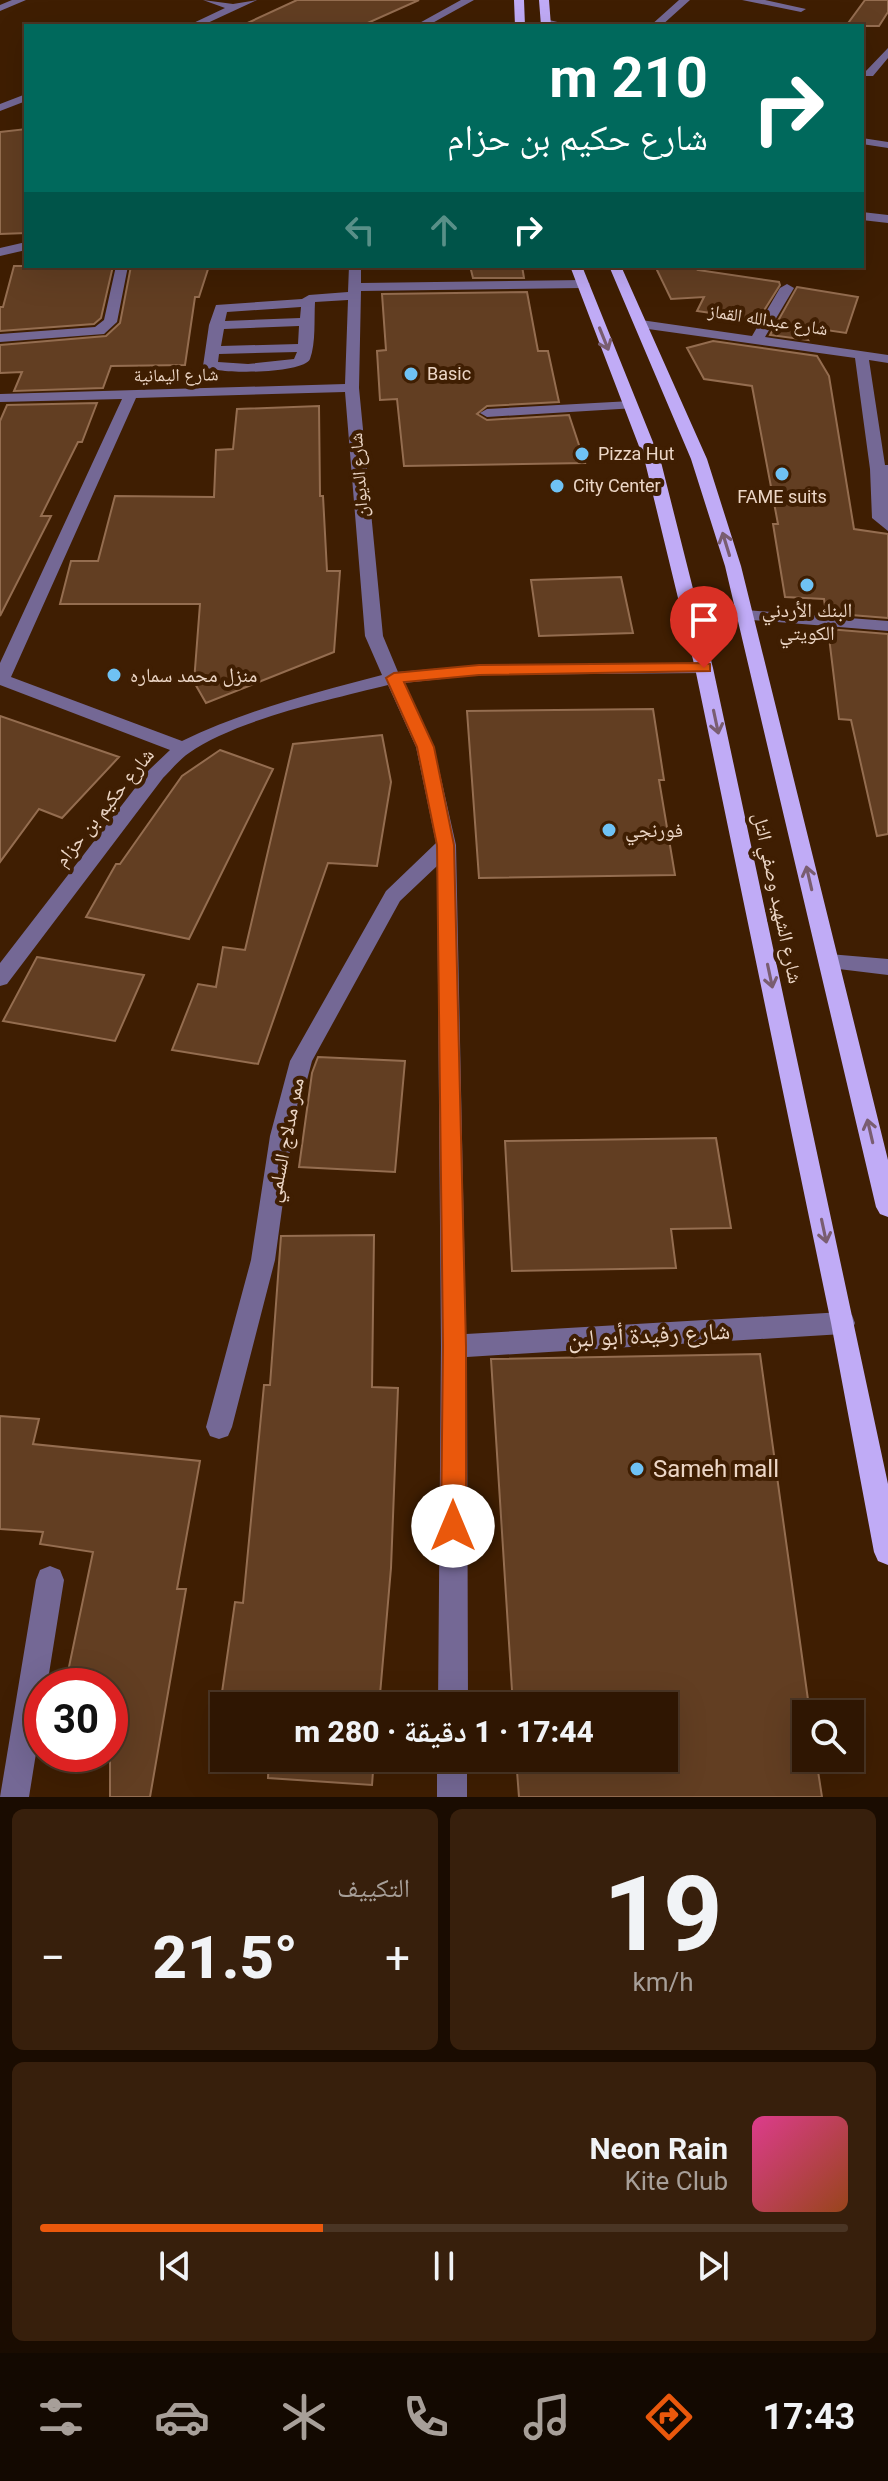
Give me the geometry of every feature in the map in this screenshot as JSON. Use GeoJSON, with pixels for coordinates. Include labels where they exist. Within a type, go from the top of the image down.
{"type":"FeatureCollection","features":[{"type":"Feature","properties":{"kind":"main road"},"geometry":{"type":"LineString","coordinates":[[519,0],[520,24]]}},
{"type":"Feature","properties":{"kind":"main road"},"geometry":{"type":"LineString","coordinates":[[544,0],[546,24]]}},
{"type":"Feature","properties":{"kind":"main road","name":"شارع الشهيد وصفي التل"},"geometry":{"type":"LineString","coordinates":[[616,268],[699,459],[746,615],[888,1207]]}},
{"type":"Feature","properties":{"kind":"main road","name":"شارع الشهيد وصفي التل"},"geometry":{"type":"LineString","coordinates":[[579,275],[653,462],[704,668],[843,1323],[888,1552]]}},
{"type":"Feature","properties":{"kind":"street"},"geometry":{"type":"LineString","coordinates":[[0,8],[21,0]]}},
{"type":"Feature","properties":{"kind":"street"},"geometry":{"type":"LineString","coordinates":[[208,0],[235,8]]}},
{"type":"Feature","properties":{"kind":"street"},"geometry":{"type":"LineString","coordinates":[[197,24],[252,0]]}},
{"type":"Feature","properties":{"kind":"street"},"geometry":{"type":"LineString","coordinates":[[423,24],[469,0]]}},
{"type":"Feature","properties":{"kind":"street"},"geometry":{"type":"LineString","coordinates":[[657,24],[685,0]]}},
{"type":"Feature","properties":{"kind":"street"},"geometry":{"type":"LineString","coordinates":[[747,0],[801,9]]}},
{"type":"Feature","properties":{"kind":"street"},"geometry":{"type":"LineString","coordinates":[[865,74],[888,51]]}},
{"type":"Feature","properties":{"kind":"street"},"geometry":{"type":"LineString","coordinates":[[865,74],[888,77]]}},
{"type":"Feature","properties":{"kind":"street"},"geometry":{"type":"LineString","coordinates":[[0,108],[24,98]]}},
{"type":"Feature","properties":{"kind":"street"},"geometry":{"type":"LineString","coordinates":[[864,141],[888,145]]}},
{"type":"Feature","properties":{"kind":"street"},"geometry":{"type":"LineString","coordinates":[[864,216],[888,219]]}},
{"type":"Feature","properties":{"kind":"street"},"geometry":{"type":"LineString","coordinates":[[0,252],[24,246]]}},
{"type":"Feature","properties":{"kind":"street"},"geometry":{"type":"LineString","coordinates":[[0,338],[99,331],[110,322],[122,268]]}},
{"type":"Feature","properties":{"kind":"street","name":"شارع الديوان"},"geometry":{"type":"LineString","coordinates":[[355,268],[352,388],[374,636],[425,747],[446,845],[454,1346],[453,1692]]}},
{"type":"Feature","properties":{"kind":"street"},"geometry":{"type":"LineString","coordinates":[[308,303],[221,308],[212,350],[303,348],[308,303],[314,297],[355,291],[579,275]]}},
{"type":"Feature","properties":{"kind":"street"},"geometry":{"type":"LineString","coordinates":[[758,338],[787,288]]}},
{"type":"Feature","properties":{"kind":"street"},"geometry":{"type":"LineString","coordinates":[[216,325],[306,322]]}},
{"type":"Feature","properties":{"kind":"street","name":"شارع عبدالله القماز"},"geometry":{"type":"LineString","coordinates":[[641,324],[758,338],[888,359]]}},
{"type":"Feature","properties":{"kind":"street"},"geometry":{"type":"LineString","coordinates":[[861,355],[883,469],[880,518],[888,526]]}},
{"type":"Feature","properties":{"kind":"street","name":"شارع اليمانية"},"geometry":{"type":"LineString","coordinates":[[0,398],[352,388]]}},
{"type":"Feature","properties":{"kind":"street"},"geometry":{"type":"LineString","coordinates":[[131,394],[0,680],[183,748]]}},
{"type":"Feature","properties":{"kind":"street"},"geometry":{"type":"LineString","coordinates":[[487,413],[631,405]]}},
{"type":"Feature","properties":{"kind":"street"},"geometry":{"type":"LineString","coordinates":[[746,615],[888,626]]}},
{"type":"Feature","properties":{"kind":"street","name":"شارع حكيم بن حزام"},"geometry":{"type":"LineString","coordinates":[[0,978],[156,774],[183,748],[295,703],[394,678],[479,670],[704,668]]}},
{"type":"Feature","properties":{"kind":"street","name":"ممر مدلاج السلمي"},"geometry":{"type":"LineString","coordinates":[[219,1427],[263,1260],[281,1136],[301,1061],[393,896],[446,845]]}},
{"type":"Feature","properties":{"kind":"street"},"geometry":{"type":"LineString","coordinates":[[829,962],[888,967]]}},
{"type":"Feature","properties":{"kind":"street","name":"شارع رفيدة أبو لبن"},"geometry":{"type":"LineString","coordinates":[[454,1346],[843,1323]]}},
{"type":"Feature","properties":{"kind":"street"},"geometry":{"type":"LineString","coordinates":[[14,1797],[50,1580]]}},
{"type":"Feature","properties":{"kind":"street"},"geometry":{"type":"LineString","coordinates":[[452,1772],[452,1797]]}},
{"type":"Feature","properties":{"kind":"building"},"geometry":{"type":"Polygon","coordinates":[[[297,0],[419,0],[365,24],[245,24],[297,0]]]}},
{"type":"Feature","properties":{"kind":"building"},"geometry":{"type":"Polygon","coordinates":[[[865,0],[888,0],[888,12],[879,26],[847,24],[865,0]]]}},
{"type":"Feature","properties":{"kind":"building"},"geometry":{"type":"Polygon","coordinates":[[[24,129],[24,233],[0,234],[0,132],[24,129]]]}},
{"type":"Feature","properties":{"kind":"building"},"geometry":{"type":"Polygon","coordinates":[[[14,266],[113,268],[101,318],[94,324],[0,331],[0,307],[3,307],[14,266]]]}},
{"type":"Feature","properties":{"kind":"building"},"geometry":{"type":"Polygon","coordinates":[[[131,268],[208,268],[199,297],[195,297],[185,365],[111,366],[103,388],[14,391],[22,372],[0,373],[0,345],[106,336],[120,323],[131,268]]]}},
{"type":"Feature","properties":{"kind":"building"},"geometry":{"type":"Polygon","coordinates":[[[470,268],[522,268],[524,278],[473,278],[470,268]]]}},
{"type":"Feature","properties":{"kind":"building"},"geometry":{"type":"Polygon","coordinates":[[[656,268],[699,268],[779,282],[780,285],[758,320],[697,311],[704,297],[671,299],[656,268]]]}},
{"type":"Feature","properties":{"kind":"building"},"geometry":{"type":"Polygon","coordinates":[[[797,287],[858,297],[846,333],[799,326],[808,340],[770,335],[797,287]]]}},
{"type":"Feature","properties":{"kind":"building"},"geometry":{"type":"Polygon","coordinates":[[[527,292],[538,351],[548,351],[559,402],[487,406],[477,414],[487,420],[569,415],[585,463],[404,466],[397,399],[380,400],[377,351],[386,350],[382,294],[527,292]]]}},
{"type":"Feature","properties":{"kind":"building"},"geometry":{"type":"Polygon","coordinates":[[[713,341],[817,356],[829,376],[854,529],[888,534],[888,618],[826,613],[824,599],[785,597],[773,524],[778,524],[752,386],[704,379],[687,348],[713,341]]]}},
{"type":"Feature","properties":{"kind":"building"},"geometry":{"type":"Polygon","coordinates":[[[97,403],[82,442],[78,442],[41,516],[51,516],[0,616],[0,421],[7,405],[97,403]]]}},
{"type":"Feature","properties":{"kind":"building"},"geometry":{"type":"Polygon","coordinates":[[[319,406],[320,496],[323,496],[327,571],[340,571],[334,652],[206,703],[194,682],[200,604],[60,604],[71,561],[98,561],[115,496],[214,497],[216,450],[233,449],[237,409],[319,406]]]}},
{"type":"Feature","properties":{"kind":"building"},"geometry":{"type":"Polygon","coordinates":[[[621,577],[633,633],[539,636],[531,580],[621,577]]]}},
{"type":"Feature","properties":{"kind":"building"},"geometry":{"type":"Polygon","coordinates":[[[828,629],[888,634],[888,834],[877,836],[851,720],[839,719],[828,629]]]}},
{"type":"Feature","properties":{"kind":"building"},"geometry":{"type":"Polygon","coordinates":[[[653,709],[664,780],[659,780],[675,875],[479,878],[467,711],[653,709]]]}},
{"type":"Feature","properties":{"kind":"building"},"geometry":{"type":"Polygon","coordinates":[[[0,716],[119,757],[62,818],[39,809],[0,862],[0,716]]]}},
{"type":"Feature","properties":{"kind":"building"},"geometry":{"type":"Polygon","coordinates":[[[382,735],[391,782],[377,866],[328,863],[258,1064],[172,1050],[198,984],[216,987],[223,947],[245,950],[293,744],[382,735]]]}},
{"type":"Feature","properties":{"kind":"building"},"geometry":{"type":"Polygon","coordinates":[[[220,750],[273,769],[189,939],[86,917],[116,864],[120,864],[182,776],[220,750]]]}},
{"type":"Feature","properties":{"kind":"building"},"geometry":{"type":"Polygon","coordinates":[[[37,957],[144,975],[115,1041],[3,1021],[37,957]]]}},
{"type":"Feature","properties":{"kind":"building"},"geometry":{"type":"Polygon","coordinates":[[[318,1057],[405,1061],[395,1172],[299,1167],[312,1073],[318,1057]]]}},
{"type":"Feature","properties":{"kind":"building"},"geometry":{"type":"Polygon","coordinates":[[[716,1138],[731,1228],[671,1229],[676,1268],[512,1271],[505,1141],[716,1138]]]}},
{"type":"Feature","properties":{"kind":"building"},"geometry":{"type":"Polygon","coordinates":[[[374,1235],[372,1387],[398,1388],[391,1568],[380,1692],[222,1692],[235,1602],[243,1603],[264,1385],[270,1385],[281,1236],[374,1235]]]}},
{"type":"Feature","properties":{"kind":"building","name":"Sameh mall"},"geometry":{"type":"Polygon","coordinates":[[[760,1354],[808,1700],[792,1700],[792,1772],[818,1772],[822,1797],[519,1797],[517,1772],[678,1772],[678,1692],[512,1692],[491,1359],[760,1354]]]}},
{"type":"Feature","properties":{"kind":"building"},"geometry":{"type":"Polygon","coordinates":[[[0,1416],[39,1419],[33,1444],[200,1461],[177,1589],[186,1589],[150,1797],[110,1797],[110,1772],[128,1772],[128,1668],[69,1668],[93,1552],[40,1544],[43,1532],[0,1529],[0,1416]]]}},
{"type":"Feature","properties":{"kind":"building"},"geometry":{"type":"Polygon","coordinates":[[[268,1772],[373,1772],[372,1785],[268,1778],[268,1772]]]}},
{"type":"Feature","properties":{"kind":"place","name":"Basic"},"geometry":{"type":"Point","coordinates":[411,374]}},
{"type":"Feature","properties":{"kind":"place","name":"Pizza Hut"},"geometry":{"type":"Point","coordinates":[582,454]}},
{"type":"Feature","properties":{"kind":"place","name":"FAME suits"},"geometry":{"type":"Point","coordinates":[782,474]}},
{"type":"Feature","properties":{"kind":"place","name":"City Center"},"geometry":{"type":"Point","coordinates":[557,486]}},
{"type":"Feature","properties":{"kind":"place","name":"البنك الأردني الكويتي"},"geometry":{"type":"Point","coordinates":[807,585]}},
{"type":"Feature","properties":{"kind":"place","name":"منزل محمد سماره"},"geometry":{"type":"Point","coordinates":[114,675]}},
{"type":"Feature","properties":{"kind":"place","name":"فورنجي"},"geometry":{"type":"Point","coordinates":[609,830]}},
{"type":"Feature","properties":{"kind":"place","name":"Sameh mall"},"geometry":{"type":"Point","coordinates":[637,1469]}},
{"type":"Feature","properties":{"kind":"route"},"geometry":{"type":"LineString","coordinates":[[453,1526],[454,1346],[446,845],[425,747],[394,678],[479,670],[704,668]]}}]}
